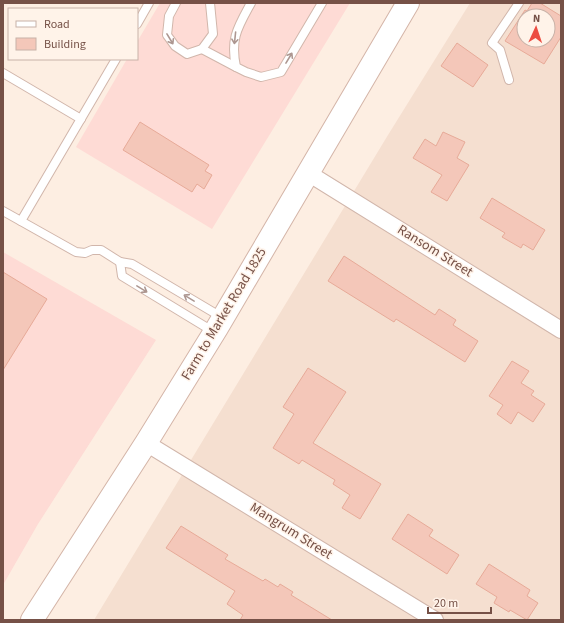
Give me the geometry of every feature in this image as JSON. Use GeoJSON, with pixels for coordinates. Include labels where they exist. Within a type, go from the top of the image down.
{"type":"FeatureCollection","features":[{"type":"Feature","properties":{"kind":"main road","name":"Farm to Market Road 1825"},"geometry":{"type":"LineString","coordinates":[[32,620],[146,443],[218,325],[408,3]]}},
{"type":"Feature","properties":{"kind":"street","name":"Ransom Street"},"geometry":{"type":"LineString","coordinates":[[308,173],[561,330]]}},
{"type":"Feature","properties":{"kind":"street","name":"Mangrum Street"},"geometry":{"type":"LineString","coordinates":[[146,443],[435,620]]}},
{"type":"Feature","properties":{"kind":"lane"},"geometry":{"type":"LineString","coordinates":[[138,22],[149,3]]}},
{"type":"Feature","properties":{"kind":"lane"},"geometry":{"type":"LineString","coordinates":[[176,3],[169,16],[167,35],[175,46],[187,54],[202,49],[213,34],[210,3]]}},
{"type":"Feature","properties":{"kind":"lane"},"geometry":{"type":"LineString","coordinates":[[236,67],[233,54],[236,31],[251,3]]}},
{"type":"Feature","properties":{"kind":"lane"},"geometry":{"type":"LineString","coordinates":[[202,49],[246,72],[261,77],[281,72],[322,3]]}},
{"type":"Feature","properties":{"kind":"lane"},"geometry":{"type":"LineString","coordinates":[[509,80],[500,50],[492,43],[518,3]]}},
{"type":"Feature","properties":{"kind":"lane"},"geometry":{"type":"LineString","coordinates":[[21,221],[115,60]]}},
{"type":"Feature","properties":{"kind":"lane"},"geometry":{"type":"LineString","coordinates":[[3,73],[81,119]]}},
{"type":"Feature","properties":{"kind":"lane"},"geometry":{"type":"LineString","coordinates":[[3,211],[76,252],[85,253],[92,250],[101,250],[120,262],[132,264],[218,325]]}},
{"type":"Feature","properties":{"kind":"lane"},"geometry":{"type":"LineString","coordinates":[[120,262],[122,276],[218,325]]}},
{"type":"Feature","properties":{"kind":"shaded area"},"geometry":{"type":"Polygon","coordinates":[[[160,3],[350,3],[212,229],[76,147],[126,60],[138,60],[138,40],[160,3]]]}},
{"type":"Feature","properties":{"kind":"shaded area"},"geometry":{"type":"Polygon","coordinates":[[[470,3],[561,3],[561,620],[94,620],[388,135],[470,3]]]}},
{"type":"Feature","properties":{"kind":"shaded area"},"geometry":{"type":"Polygon","coordinates":[[[3,252],[156,340],[38,524],[3,585],[3,252]]]}},
{"type":"Feature","properties":{"kind":"building"},"geometry":{"type":"Polygon","coordinates":[[[532,3],[540,3],[548,8],[529,8],[532,3]]]}},
{"type":"Feature","properties":{"kind":"building"},"geometry":{"type":"Polygon","coordinates":[[[556,13],[561,16],[561,37],[556,45],[556,13]]]}},
{"type":"Feature","properties":{"kind":"building"},"geometry":{"type":"Polygon","coordinates":[[[516,24],[516,47],[505,41],[516,24]]]}},
{"type":"Feature","properties":{"kind":"building"},"geometry":{"type":"Polygon","coordinates":[[[457,43],[488,65],[473,87],[441,66],[457,43]]]}},
{"type":"Feature","properties":{"kind":"building"},"geometry":{"type":"Polygon","coordinates":[[[517,48],[554,48],[544,64],[517,48]]]}},
{"type":"Feature","properties":{"kind":"building"},"geometry":{"type":"Polygon","coordinates":[[[140,122],[209,165],[205,171],[212,175],[204,189],[197,184],[192,192],[123,150],[140,122]]]}},
{"type":"Feature","properties":{"kind":"building"},"geometry":{"type":"Polygon","coordinates":[[[443,132],[465,142],[457,158],[469,165],[447,201],[431,192],[442,175],[413,158],[425,139],[436,146],[443,132]]]}},
{"type":"Feature","properties":{"kind":"building"},"geometry":{"type":"Polygon","coordinates":[[[492,198],[545,230],[533,250],[523,244],[521,248],[502,237],[505,233],[480,218],[492,198]]]}},
{"type":"Feature","properties":{"kind":"building"},"geometry":{"type":"Polygon","coordinates":[[[344,256],[435,315],[439,309],[456,320],[453,325],[478,341],[465,362],[396,319],[394,322],[328,281],[344,256]]]}},
{"type":"Feature","properties":{"kind":"building"},"geometry":{"type":"Polygon","coordinates":[[[3,272],[47,299],[3,370],[3,272]]]}},
{"type":"Feature","properties":{"kind":"building"},"geometry":{"type":"Polygon","coordinates":[[[512,361],[529,371],[521,383],[534,391],[531,395],[545,404],[533,422],[518,412],[511,424],[497,414],[503,405],[489,396],[512,361]]]}},
{"type":"Feature","properties":{"kind":"building"},"geometry":{"type":"Polygon","coordinates":[[[308,368],[346,392],[313,443],[381,484],[360,519],[342,508],[350,495],[333,484],[335,480],[302,460],[299,464],[273,448],[294,414],[283,407],[308,368]]]}},
{"type":"Feature","properties":{"kind":"building"},"geometry":{"type":"Polygon","coordinates":[[[408,514],[433,530],[429,536],[459,555],[447,574],[392,539],[408,514]]]}},
{"type":"Feature","properties":{"kind":"building"},"geometry":{"type":"Polygon","coordinates":[[[181,526],[228,555],[225,559],[263,581],[265,579],[278,587],[280,584],[293,592],[291,595],[332,620],[240,620],[243,615],[227,604],[235,591],[166,548],[181,526]]]}},
{"type":"Feature","properties":{"kind":"building"},"geometry":{"type":"Polygon","coordinates":[[[489,564],[530,590],[527,596],[538,603],[527,620],[494,603],[497,597],[476,584],[489,564]]]}}]}
